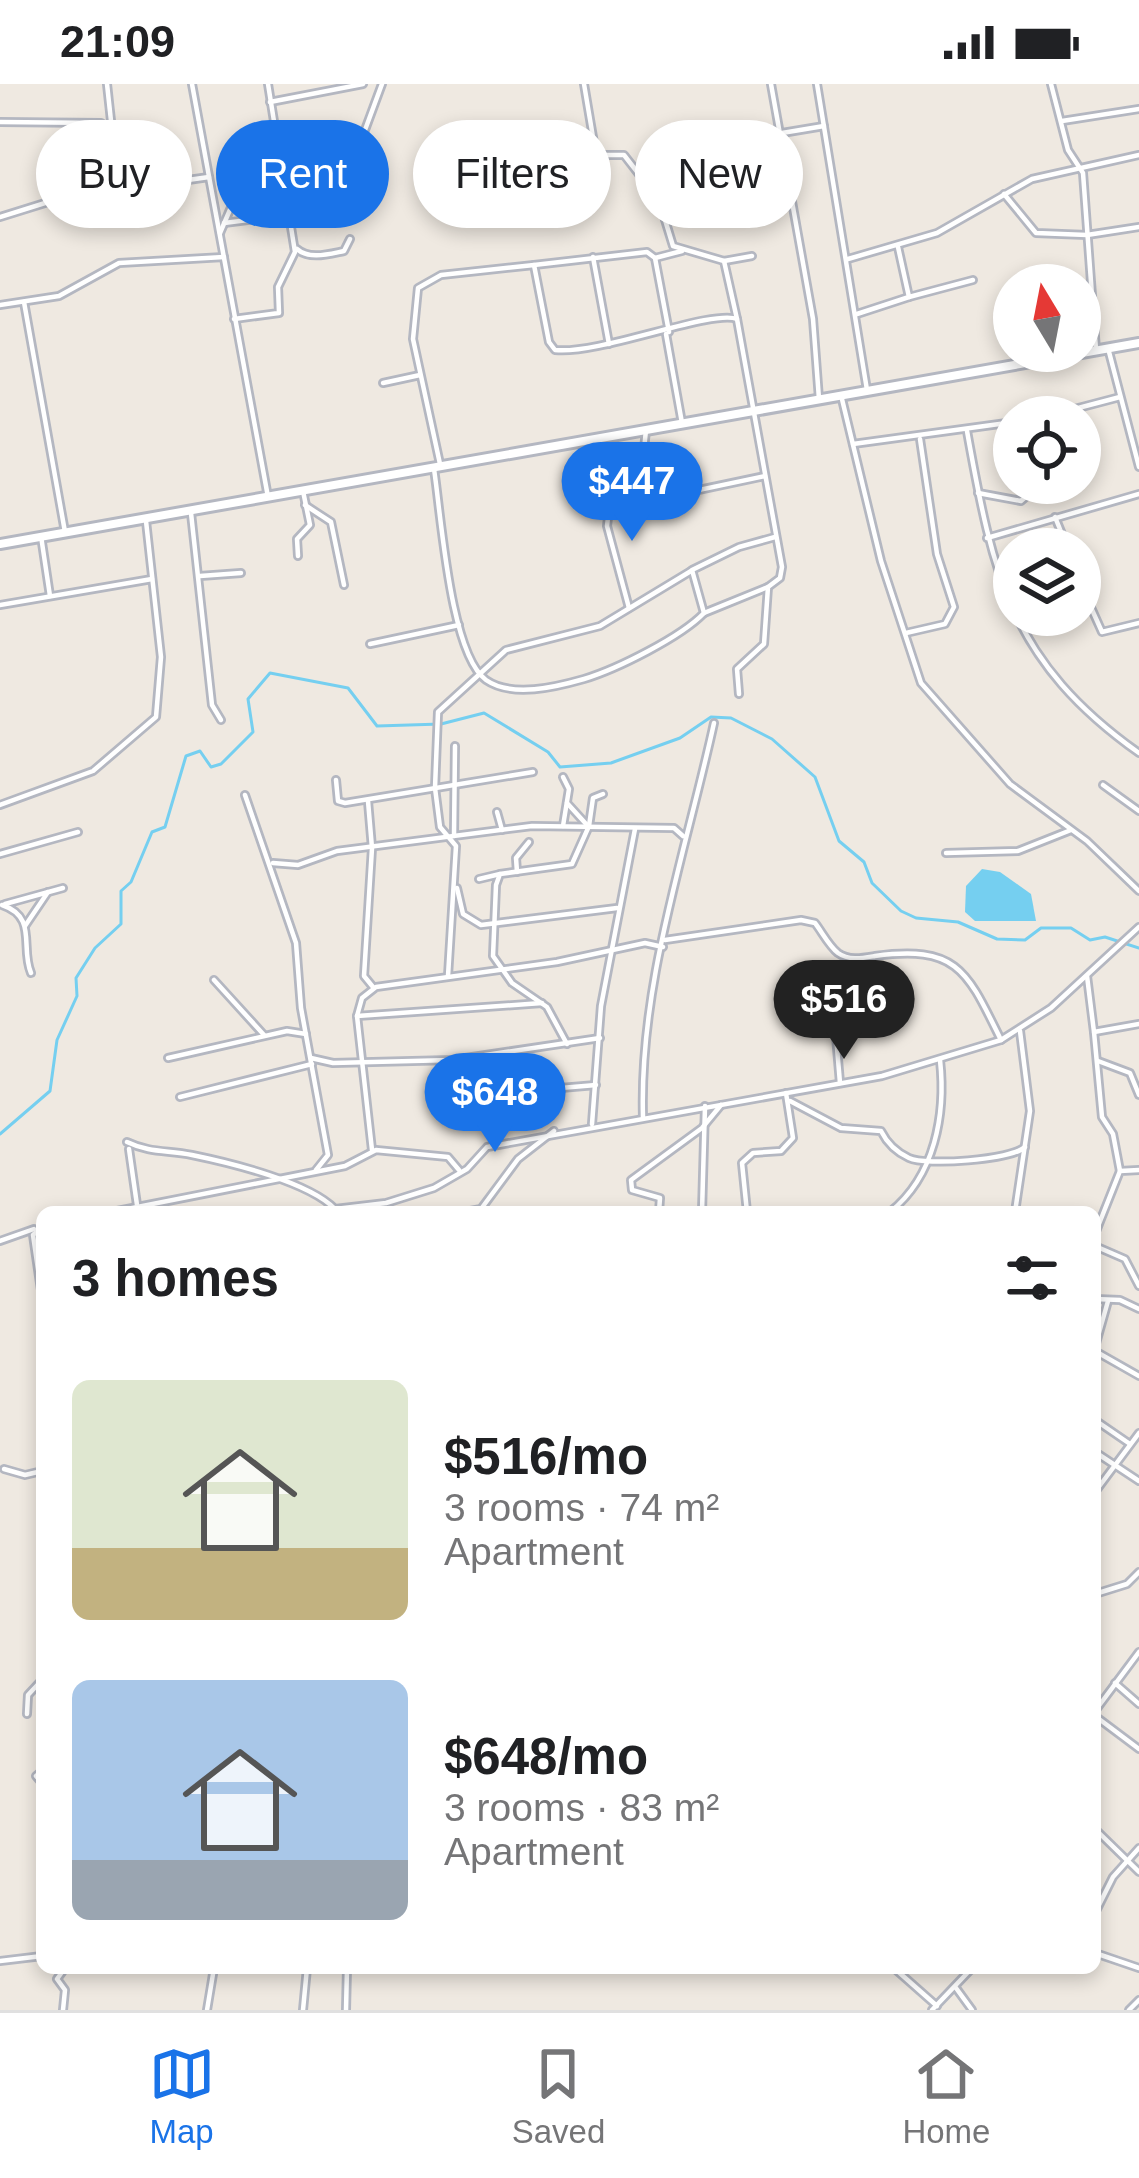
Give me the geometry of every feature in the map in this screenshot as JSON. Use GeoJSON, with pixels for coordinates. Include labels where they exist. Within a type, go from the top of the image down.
{"type":"FeatureCollection","features":[{"type":"Feature","properties":{"kind":"main road"},"geometry":{"type":"LineString","coordinates":[[1101,349],[1139,343]]}},
{"type":"Feature","properties":{"kind":"main road"},"geometry":{"type":"LineString","coordinates":[[0,544],[993,368]]}},
{"type":"Feature","properties":{"kind":"street"},"geometry":{"type":"LineString","coordinates":[[107,84],[111,120]]}},
{"type":"Feature","properties":{"kind":"street"},"geometry":{"type":"LineString","coordinates":[[193,84],[268,498]]}},
{"type":"Feature","properties":{"kind":"street"},"geometry":{"type":"LineString","coordinates":[[268,84],[273,120]]}},
{"type":"Feature","properties":{"kind":"street"},"geometry":{"type":"LineString","coordinates":[[270,102],[363,84]]}},
{"type":"Feature","properties":{"kind":"street"},"geometry":{"type":"LineString","coordinates":[[369,120],[382,84]]}},
{"type":"Feature","properties":{"kind":"street"},"geometry":{"type":"LineString","coordinates":[[584,84],[596,155],[624,155],[658,200],[673,246],[724,261],[752,256]]}},
{"type":"Feature","properties":{"kind":"street"},"geometry":{"type":"LineString","coordinates":[[772,84],[779,120]]}},
{"type":"Feature","properties":{"kind":"street"},"geometry":{"type":"LineString","coordinates":[[817,84],[867,390]]}},
{"type":"Feature","properties":{"kind":"street"},"geometry":{"type":"LineString","coordinates":[[1051,84],[1069,150],[1082,169],[1089,264]]}},
{"type":"Feature","properties":{"kind":"street"},"geometry":{"type":"LineString","coordinates":[[1061,121],[1139,109]]}},
{"type":"Feature","properties":{"kind":"street"},"geometry":{"type":"LineString","coordinates":[[0,122],[36,122]]}},
{"type":"Feature","properties":{"kind":"street"},"geometry":{"type":"LineString","coordinates":[[803,130],[824,126]]}},
{"type":"Feature","properties":{"kind":"street"},"geometry":{"type":"LineString","coordinates":[[848,259],[938,233],[1032,179],[1139,155]]}},
{"type":"Feature","properties":{"kind":"street"},"geometry":{"type":"LineString","coordinates":[[192,179],[208,177]]}},
{"type":"Feature","properties":{"kind":"street"},"geometry":{"type":"LineString","coordinates":[[1004,194],[1036,233],[1087,236],[1139,227]]}},
{"type":"Feature","properties":{"kind":"street"},"geometry":{"type":"LineString","coordinates":[[0,217],[36,208]]}},
{"type":"Feature","properties":{"kind":"street"},"geometry":{"type":"LineString","coordinates":[[220,233],[222,228]]}},
{"type":"Feature","properties":{"kind":"street"},"geometry":{"type":"LineString","coordinates":[[291,228],[302,253],[344,250],[350,239]]}},
{"type":"Feature","properties":{"kind":"street"},"geometry":{"type":"LineString","coordinates":[[798,228],[820,363],[819,399]]}},
{"type":"Feature","properties":{"kind":"street"},"geometry":{"type":"LineString","coordinates":[[234,319],[279,313],[278,287],[294,244]]}},
{"type":"Feature","properties":{"kind":"street"},"geometry":{"type":"LineString","coordinates":[[898,247],[909,297]]}},
{"type":"Feature","properties":{"kind":"street"},"geometry":{"type":"LineString","coordinates":[[684,250],[655,258],[642,250],[424,281],[415,297],[413,328],[459,625],[478,672],[508,688],[567,684],[612,669],[704,613],[769,587],[782,576],[724,261]]}},
{"type":"Feature","properties":{"kind":"street"},"geometry":{"type":"LineString","coordinates":[[0,305],[59,296],[119,263],[224,256]]}},
{"type":"Feature","properties":{"kind":"street"},"geometry":{"type":"LineString","coordinates":[[593,257],[609,344]]}},
{"type":"Feature","properties":{"kind":"street"},"geometry":{"type":"LineString","coordinates":[[655,258],[682,423]]}},
{"type":"Feature","properties":{"kind":"street"},"geometry":{"type":"LineString","coordinates":[[534,265],[551,348],[561,352],[667,333],[722,315],[734,304]]}},
{"type":"Feature","properties":{"kind":"street"},"geometry":{"type":"LineString","coordinates":[[857,314],[973,280]]}},
{"type":"Feature","properties":{"kind":"street"},"geometry":{"type":"LineString","coordinates":[[24,302],[65,532]]}},
{"type":"Feature","properties":{"kind":"street"},"geometry":{"type":"LineString","coordinates":[[722,315],[737,320]]}},
{"type":"Feature","properties":{"kind":"street"},"geometry":{"type":"LineString","coordinates":[[1108,348],[1139,467]]}},
{"type":"Feature","properties":{"kind":"street"},"geometry":{"type":"LineString","coordinates":[[383,383],[420,375]]}},
{"type":"Feature","properties":{"kind":"street"},"geometry":{"type":"LineString","coordinates":[[841,395],[889,592],[921,683],[1010,784],[1072,830],[1139,891]]}},
{"type":"Feature","properties":{"kind":"street"},"geometry":{"type":"LineString","coordinates":[[1101,402],[1120,397]]}},
{"type":"Feature","properties":{"kind":"street"},"geometry":{"type":"LineString","coordinates":[[852,444],[920,439],[993,426]]}},
{"type":"Feature","properties":{"kind":"street"},"geometry":{"type":"LineString","coordinates":[[646,429],[644,470],[649,490],[658,495]]}},
{"type":"Feature","properties":{"kind":"street"},"geometry":{"type":"LineString","coordinates":[[967,431],[987,538],[1014,620],[1092,714],[1139,753]]}},
{"type":"Feature","properties":{"kind":"street"},"geometry":{"type":"LineString","coordinates":[[906,633],[945,624],[954,607],[937,554],[920,439]]}},
{"type":"Feature","properties":{"kind":"street"},"geometry":{"type":"LineString","coordinates":[[629,608],[606,512],[658,495],[710,491],[766,475]]}},
{"type":"Feature","properties":{"kind":"street"},"geometry":{"type":"LineString","coordinates":[[298,556],[297,539],[310,525],[303,491]]}},
{"type":"Feature","properties":{"kind":"street"},"geometry":{"type":"LineString","coordinates":[[978,493],[993,496]]}},
{"type":"Feature","properties":{"kind":"street"},"geometry":{"type":"LineString","coordinates":[[987,538],[1139,494]]}},
{"type":"Feature","properties":{"kind":"street"},"geometry":{"type":"LineString","coordinates":[[305,505],[331,522],[344,585]]}},
{"type":"Feature","properties":{"kind":"street"},"geometry":{"type":"LineString","coordinates":[[191,512],[212,705],[221,720]]}},
{"type":"Feature","properties":{"kind":"street"},"geometry":{"type":"LineString","coordinates":[[1055,518],[1059,528]]}},
{"type":"Feature","properties":{"kind":"street"},"geometry":{"type":"LineString","coordinates":[[0,805],[93,771],[156,717],[162,680],[146,521]]}},
{"type":"Feature","properties":{"kind":"street"},"geometry":{"type":"LineString","coordinates":[[41,536],[50,596]]}},
{"type":"Feature","properties":{"kind":"street"},"geometry":{"type":"LineString","coordinates":[[453,836],[441,832],[435,788],[436,724],[438,712],[478,672],[506,650],[600,626],[733,549],[775,537]]}},
{"type":"Feature","properties":{"kind":"street"},"geometry":{"type":"LineString","coordinates":[[692,570],[704,613]]}},
{"type":"Feature","properties":{"kind":"street"},"geometry":{"type":"LineString","coordinates":[[200,576],[241,573]]}},
{"type":"Feature","properties":{"kind":"street"},"geometry":{"type":"LineString","coordinates":[[0,605],[152,579]]}},
{"type":"Feature","properties":{"kind":"street"},"geometry":{"type":"LineString","coordinates":[[739,694],[741,660],[757,651],[767,636],[769,587]]}},
{"type":"Feature","properties":{"kind":"street"},"geometry":{"type":"LineString","coordinates":[[1101,630],[1139,623]]}},
{"type":"Feature","properties":{"kind":"street"},"geometry":{"type":"LineString","coordinates":[[370,644],[459,625]]}},
{"type":"Feature","properties":{"kind":"street"},"geometry":{"type":"LineString","coordinates":[[643,1117],[641,1080],[683,836],[713,724]]}},
{"type":"Feature","properties":{"kind":"street"},"geometry":{"type":"LineString","coordinates":[[448,976],[456,846],[455,746]]}},
{"type":"Feature","properties":{"kind":"street"},"geometry":{"type":"LineString","coordinates":[[336,780],[341,803],[533,772]]}},
{"type":"Feature","properties":{"kind":"street"},"geometry":{"type":"LineString","coordinates":[[563,777],[567,803],[563,826]]}},
{"type":"Feature","properties":{"kind":"street"},"geometry":{"type":"LineString","coordinates":[[1103,785],[1139,812]]}},
{"type":"Feature","properties":{"kind":"street"},"geometry":{"type":"LineString","coordinates":[[479,879],[572,864],[589,826],[593,798],[603,794]]}},
{"type":"Feature","properties":{"kind":"street"},"geometry":{"type":"LineString","coordinates":[[245,795],[273,863],[296,943],[306,1034],[328,1155],[316,1170]]}},
{"type":"Feature","properties":{"kind":"street"},"geometry":{"type":"LineString","coordinates":[[368,801],[373,848],[367,986],[503,970],[610,948],[801,920],[815,923],[836,952],[853,960],[916,951],[939,957],[974,988],[1001,1040]]}},
{"type":"Feature","properties":{"kind":"street"},"geometry":{"type":"LineString","coordinates":[[567,803],[589,826]]}},
{"type":"Feature","properties":{"kind":"street"},"geometry":{"type":"LineString","coordinates":[[497,812],[502,830]]}},
{"type":"Feature","properties":{"kind":"street"},"geometry":{"type":"LineString","coordinates":[[592,1124],[610,948],[635,828]]}},
{"type":"Feature","properties":{"kind":"street"},"geometry":{"type":"LineString","coordinates":[[273,863],[298,866],[321,855],[502,830],[674,828],[683,836]]}},
{"type":"Feature","properties":{"kind":"street"},"geometry":{"type":"LineString","coordinates":[[946,853],[1015,852],[1072,830]]}},
{"type":"Feature","properties":{"kind":"street"},"geometry":{"type":"LineString","coordinates":[[0,854],[78,832]]}},
{"type":"Feature","properties":{"kind":"street"},"geometry":{"type":"LineString","coordinates":[[517,872],[516,858],[529,842]]}},
{"type":"Feature","properties":{"kind":"street"},"geometry":{"type":"LineString","coordinates":[[500,874],[493,956],[542,1003],[567,1044]]}},
{"type":"Feature","properties":{"kind":"street"},"geometry":{"type":"LineString","coordinates":[[454,883],[463,914],[481,925],[619,909]]}},
{"type":"Feature","properties":{"kind":"street"},"geometry":{"type":"LineString","coordinates":[[1,905],[63,888]]}},
{"type":"Feature","properties":{"kind":"street"},"geometry":{"type":"LineString","coordinates":[[25,926],[48,892]]}},
{"type":"Feature","properties":{"kind":"street"},"geometry":{"type":"LineString","coordinates":[[1,905],[18,914],[25,926],[31,973]]}},
{"type":"Feature","properties":{"kind":"street"},"geometry":{"type":"LineString","coordinates":[[361,1206],[434,1187],[467,1169],[482,1149],[554,1131],[840,1083],[1001,1040],[1088,976],[1139,928]]}},
{"type":"Feature","properties":{"kind":"street"},"geometry":{"type":"LineString","coordinates":[[840,1083],[836,1036],[853,960]]}},
{"type":"Feature","properties":{"kind":"street"},"geometry":{"type":"LineString","coordinates":[[1088,976],[1102,1118],[1113,1134],[1120,1171],[1101,1219]]}},
{"type":"Feature","properties":{"kind":"street"},"geometry":{"type":"LineString","coordinates":[[214,980],[264,1035]]}},
{"type":"Feature","properties":{"kind":"street"},"geometry":{"type":"LineString","coordinates":[[372,1150],[358,1016],[362,998],[376,987]]}},
{"type":"Feature","properties":{"kind":"street"},"geometry":{"type":"LineString","coordinates":[[358,1016],[542,1003]]}},
{"type":"Feature","properties":{"kind":"street"},"geometry":{"type":"LineString","coordinates":[[1094,1032],[1139,1024]]}},
{"type":"Feature","properties":{"kind":"street"},"geometry":{"type":"LineString","coordinates":[[1016,1206],[1030,1111],[1020,1030]]}},
{"type":"Feature","properties":{"kind":"street"},"geometry":{"type":"LineString","coordinates":[[168,1058],[264,1035],[306,1034]]}},
{"type":"Feature","properties":{"kind":"street"},"geometry":{"type":"LineString","coordinates":[[181,1097],[311,1061],[452,1060],[567,1044],[591,1035],[602,1039]]}},
{"type":"Feature","properties":{"kind":"street"},"geometry":{"type":"LineString","coordinates":[[894,1206],[926,1160],[942,1115],[940,1060]]}},
{"type":"Feature","properties":{"kind":"street"},"geometry":{"type":"LineString","coordinates":[[1098,1061],[1130,1073],[1139,1095]]}},
{"type":"Feature","properties":{"kind":"street"},"geometry":{"type":"LineString","coordinates":[[525,1091],[596,1085]]}},
{"type":"Feature","properties":{"kind":"street"},"geometry":{"type":"LineString","coordinates":[[746,1206],[742,1162],[752,1153],[789,1145],[794,1128],[786,1093]]}},
{"type":"Feature","properties":{"kind":"street"},"geometry":{"type":"LineString","coordinates":[[790,1101],[841,1128],[881,1131],[891,1146],[913,1160],[1009,1157],[1025,1147]]}},
{"type":"Feature","properties":{"kind":"street"},"geometry":{"type":"LineString","coordinates":[[659,1206],[660,1198],[632,1190],[632,1180],[702,1128],[721,1111],[721,1103]]}},
{"type":"Feature","properties":{"kind":"street"},"geometry":{"type":"LineString","coordinates":[[702,1206],[705,1106]]}},
{"type":"Feature","properties":{"kind":"street"},"geometry":{"type":"LineString","coordinates":[[483,1206],[518,1159],[554,1131]]}},
{"type":"Feature","properties":{"kind":"street"},"geometry":{"type":"LineString","coordinates":[[138,1206],[128,1145],[156,1154],[195,1156],[317,1191],[331,1206]]}},
{"type":"Feature","properties":{"kind":"street"},"geometry":{"type":"LineString","coordinates":[[151,1206],[353,1162],[372,1150],[448,1157],[459,1170]]}},
{"type":"Feature","properties":{"kind":"street"},"geometry":{"type":"LineString","coordinates":[[1120,1171],[1139,1170]]}},
{"type":"Feature","properties":{"kind":"street"},"geometry":{"type":"LineString","coordinates":[[0,1240],[36,1229]]}},
{"type":"Feature","properties":{"kind":"street"},"geometry":{"type":"LineString","coordinates":[[1101,1249],[1125,1259],[1139,1286]]}},
{"type":"Feature","properties":{"kind":"street"},"geometry":{"type":"LineString","coordinates":[[1101,1300],[1139,1309]]}},
{"type":"Feature","properties":{"kind":"street"},"geometry":{"type":"LineString","coordinates":[[1101,1327],[1108,1301]]}},
{"type":"Feature","properties":{"kind":"street"},"geometry":{"type":"LineString","coordinates":[[1101,1353],[1139,1376]]}},
{"type":"Feature","properties":{"kind":"street"},"geometry":{"type":"LineString","coordinates":[[1101,1424],[1131,1445]]}},
{"type":"Feature","properties":{"kind":"street"},"geometry":{"type":"LineString","coordinates":[[1101,1485],[1139,1433]]}},
{"type":"Feature","properties":{"kind":"street"},"geometry":{"type":"LineString","coordinates":[[1101,1456],[1138,1477]]}},
{"type":"Feature","properties":{"kind":"street"},"geometry":{"type":"LineString","coordinates":[[4,1469],[25,1475],[36,1472]]}},
{"type":"Feature","properties":{"kind":"street"},"geometry":{"type":"LineString","coordinates":[[1101,1592],[1127,1584],[1139,1572]]}},
{"type":"Feature","properties":{"kind":"street"},"geometry":{"type":"LineString","coordinates":[[1101,1704],[1139,1652]]}},
{"type":"Feature","properties":{"kind":"street"},"geometry":{"type":"LineString","coordinates":[[1115,1683],[1139,1704]]}},
{"type":"Feature","properties":{"kind":"street"},"geometry":{"type":"LineString","coordinates":[[27,1714],[28,1695],[36,1686]]}},
{"type":"Feature","properties":{"kind":"street"},"geometry":{"type":"LineString","coordinates":[[1101,1718],[1139,1749]]}},
{"type":"Feature","properties":{"kind":"street"},"geometry":{"type":"LineString","coordinates":[[1101,1835],[1139,1871]]}},
{"type":"Feature","properties":{"kind":"street"},"geometry":{"type":"LineString","coordinates":[[1101,1899],[1139,1849]]}},
{"type":"Feature","properties":{"kind":"street"},"geometry":{"type":"LineString","coordinates":[[1101,1955],[1139,1968]]}},
{"type":"Feature","properties":{"kind":"street"},"geometry":{"type":"LineString","coordinates":[[0,1961],[36,1957]]}},
{"type":"Feature","properties":{"kind":"street"},"geometry":{"type":"LineString","coordinates":[[60,1974],[63,2010]]}},
{"type":"Feature","properties":{"kind":"street"},"geometry":{"type":"LineString","coordinates":[[207,2010],[213,1974]]}},
{"type":"Feature","properties":{"kind":"street"},"geometry":{"type":"LineString","coordinates":[[303,2010],[306,1974]]}},
{"type":"Feature","properties":{"kind":"street"},"geometry":{"type":"LineString","coordinates":[[346,2010],[347,1974]]}},
{"type":"Feature","properties":{"kind":"street"},"geometry":{"type":"LineString","coordinates":[[900,1974],[935,2008],[967,1974]]}},
{"type":"Feature","properties":{"kind":"street"},"geometry":{"type":"LineString","coordinates":[[956,1988],[972,2010]]}},
{"type":"Feature","properties":{"kind":"street"},"geometry":{"type":"LineString","coordinates":[[1129,2010],[1139,2000]]}},
{"type":"Feature","properties":{"kind":"water"},"geometry":{"type":"Polygon","coordinates":[[[982,869],[1000,872],[1031,894],[1036,921],[975,921],[965,912],[966,886],[982,869]]]}},
{"type":"Feature","properties":{"kind":"waterway"},"geometry":{"type":"LineString","coordinates":[[0,1134],[50,1091],[57,1040],[77,996],[76,978],[95,948],[121,924],[121,891],[131,882],[152,832],[165,827],[186,756],[200,751],[211,767],[221,764],[253,732],[248,699],[270,673],[348,688],[377,726],[441,724],[484,713],[548,752],[560,767],[611,763],[680,738],[711,717],[731,718],[772,739],[815,777],[839,841],[864,862],[872,883],[901,911],[916,918],[958,922],[997,939],[1025,940],[1041,928],[1071,928],[1090,940],[1105,937],[1139,948]]}}]}
